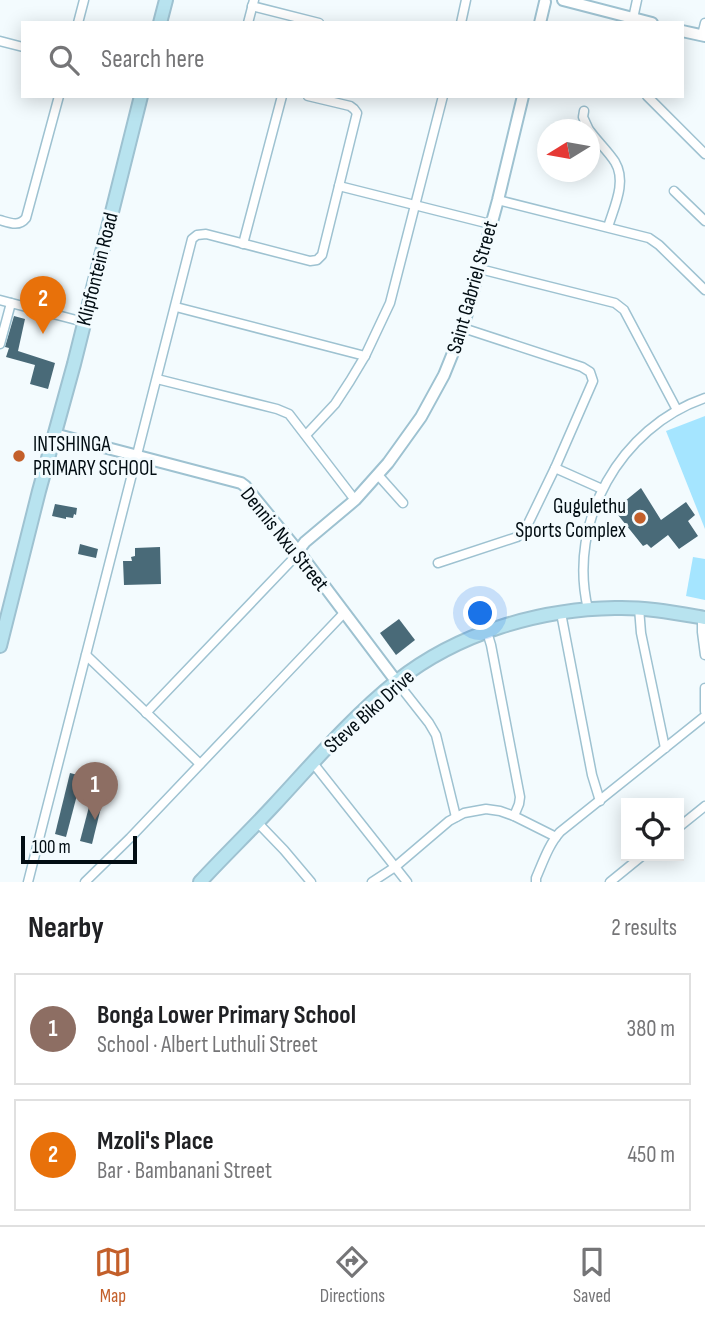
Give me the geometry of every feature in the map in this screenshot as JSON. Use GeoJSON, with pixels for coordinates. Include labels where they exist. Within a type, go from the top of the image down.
{"type":"FeatureCollection","features":[{"type":"Feature","properties":{"kind":"main road"},"geometry":{"type":"LineString","coordinates":[[161,21],[166,0]]}},
{"type":"Feature","properties":{"kind":"main road","name":"Klipfontein Road"},"geometry":{"type":"LineString","coordinates":[[0,646],[140,98]]}},
{"type":"Feature","properties":{"kind":"main road","name":"Steve Biko Drive"},"geometry":{"type":"LineString","coordinates":[[208,879],[361,714],[396,681],[429,659],[487,632],[523,620],[561,613],[639,608],[704,618]]}},
{"type":"Feature","properties":{"kind":"street"},"geometry":{"type":"LineString","coordinates":[[79,21],[84,0]]}},
{"type":"Feature","properties":{"kind":"street"},"geometry":{"type":"LineString","coordinates":[[461,21],[466,0]]}},
{"type":"Feature","properties":{"kind":"street"},"geometry":{"type":"LineString","coordinates":[[563,0],[632,20],[637,0]]}},
{"type":"Feature","properties":{"kind":"street"},"geometry":{"type":"LineString","coordinates":[[541,21],[546,1]]}},
{"type":"Feature","properties":{"kind":"street"},"geometry":{"type":"LineString","coordinates":[[248,21],[253,3],[312,21]]}},
{"type":"Feature","properties":{"kind":"street"},"geometry":{"type":"LineString","coordinates":[[684,31],[703,36],[705,23]]}},
{"type":"Feature","properties":{"kind":"street"},"geometry":{"type":"LineString","coordinates":[[0,41],[21,46]]}},
{"type":"Feature","properties":{"kind":"street"},"geometry":{"type":"LineString","coordinates":[[0,220],[17,224],[26,218],[58,98]]}},
{"type":"Feature","properties":{"kind":"street"},"geometry":{"type":"LineString","coordinates":[[243,244],[281,98]]}},
{"type":"Feature","properties":{"kind":"street"},"geometry":{"type":"LineString","coordinates":[[28,882],[192,242],[195,236],[206,234],[307,261],[319,259],[357,113],[350,106],[316,98]]}},
{"type":"Feature","properties":{"kind":"street"},"geometry":{"type":"LineString","coordinates":[[306,435],[335,404],[365,356],[390,303],[442,98]]}},
{"type":"Feature","properties":{"kind":"street","name":"Saint Gabriel Street"},"geometry":{"type":"LineString","coordinates":[[298,551],[378,475],[421,416],[444,375],[463,328],[480,269],[523,98]]}},
{"type":"Feature","properties":{"kind":"street"},"geometry":{"type":"LineString","coordinates":[[649,98],[705,154]]}},
{"type":"Feature","properties":{"kind":"street"},"geometry":{"type":"LineString","coordinates":[[584,111],[584,119]]}},
{"type":"Feature","properties":{"kind":"street"},"geometry":{"type":"LineString","coordinates":[[600,144],[614,161],[620,175],[619,189],[608,228]]}},
{"type":"Feature","properties":{"kind":"street"},"geometry":{"type":"LineString","coordinates":[[339,186],[490,224]]}},
{"type":"Feature","properties":{"kind":"street"},"geometry":{"type":"LineString","coordinates":[[674,191],[705,221]]}},
{"type":"Feature","properties":{"kind":"street"},"geometry":{"type":"LineString","coordinates":[[498,200],[654,241],[705,290]]}},
{"type":"Feature","properties":{"kind":"street"},"geometry":{"type":"LineString","coordinates":[[480,269],[620,306],[677,410]]}},
{"type":"Feature","properties":{"kind":"street"},"geometry":{"type":"LineString","coordinates":[[0,300],[84,321]]}},
{"type":"Feature","properties":{"kind":"street"},"geometry":{"type":"LineString","coordinates":[[0,344],[10,303]]}},
{"type":"Feature","properties":{"kind":"street"},"geometry":{"type":"LineString","coordinates":[[176,307],[365,356]]}},
{"type":"Feature","properties":{"kind":"street"},"geometry":{"type":"LineString","coordinates":[[438,563],[521,534],[525,530],[593,382],[590,372],[582,367],[463,328]]}},
{"type":"Feature","properties":{"kind":"street"},"geometry":{"type":"LineString","coordinates":[[157,379],[291,415],[355,499]]}},
{"type":"Feature","properties":{"kind":"street"},"geometry":{"type":"LineString","coordinates":[[588,610],[584,560],[586,540],[601,489],[625,454],[648,431],[677,410],[705,398]]}},
{"type":"Feature","properties":{"kind":"street","name":"Dennis Nxu Street"},"geometry":{"type":"LineString","coordinates":[[54,434],[241,482],[298,551],[396,681]]}},
{"type":"Feature","properties":{"kind":"street"},"geometry":{"type":"LineString","coordinates":[[555,468],[601,489]]}},
{"type":"Feature","properties":{"kind":"street"},"geometry":{"type":"LineString","coordinates":[[378,475],[403,503]]}},
{"type":"Feature","properties":{"kind":"street"},"geometry":{"type":"LineString","coordinates":[[146,713],[298,551]]}},
{"type":"Feature","properties":{"kind":"street"},"geometry":{"type":"LineString","coordinates":[[639,608],[641,633],[664,748]]}},
{"type":"Feature","properties":{"kind":"street"},"geometry":{"type":"LineString","coordinates":[[85,882],[344,613]]}},
{"type":"Feature","properties":{"kind":"street"},"geometry":{"type":"LineString","coordinates":[[561,613],[592,775],[600,801]]}},
{"type":"Feature","properties":{"kind":"street"},"geometry":{"type":"LineString","coordinates":[[704,618],[702,637],[705,656]]}},
{"type":"Feature","properties":{"kind":"street"},"geometry":{"type":"LineString","coordinates":[[487,632],[520,797],[514,816]]}},
{"type":"Feature","properties":{"kind":"street"},"geometry":{"type":"LineString","coordinates":[[86,655],[200,764]]}},
{"type":"Feature","properties":{"kind":"street"},"geometry":{"type":"LineString","coordinates":[[396,681],[436,735],[456,817]]}},
{"type":"Feature","properties":{"kind":"street"},"geometry":{"type":"LineString","coordinates":[[536,882],[556,837],[705,714],[705,688]]}},
{"type":"Feature","properties":{"kind":"street"},"geometry":{"type":"LineString","coordinates":[[313,763],[407,882]]}},
{"type":"Feature","properties":{"kind":"street"},"geometry":{"type":"LineString","coordinates":[[684,823],[705,806]]}},
{"type":"Feature","properties":{"kind":"street"},"geometry":{"type":"LineString","coordinates":[[372,882],[464,813],[486,809],[514,816],[556,837]]}},
{"type":"Feature","properties":{"kind":"street"},"geometry":{"type":"LineString","coordinates":[[258,823],[311,882]]}},
{"type":"Feature","properties":{"kind":"street"},"geometry":{"type":"LineString","coordinates":[[610,882],[636,861]]}},
{"type":"Feature","properties":{"kind":"shaded area"},"geometry":{"type":"Polygon","coordinates":[[[705,416],[705,529],[666,431],[705,416]]]}},
{"type":"Feature","properties":{"kind":"shaded area"},"geometry":{"type":"Polygon","coordinates":[[[693,557],[705,559],[705,600],[686,596],[693,557]]]}},
{"type":"Feature","properties":{"kind":"building"},"geometry":{"type":"Polygon","coordinates":[[[14,316],[25,319],[18,351],[55,363],[48,389],[30,384],[35,365],[6,357],[9,348],[5,347],[14,316]]]}},
{"type":"Feature","properties":{"kind":"building","name":"Gugulethu Sports Complex"},"geometry":{"type":"Polygon","coordinates":[[[641,488],[661,520],[686,502],[695,515],[688,521],[698,536],[679,549],[668,535],[651,548],[647,544],[643,546],[614,510],[641,488]]]}},
{"type":"Feature","properties":{"kind":"building"},"geometry":{"type":"Polygon","coordinates":[[[55,504],[77,508],[76,515],[66,519],[52,516],[55,504]]]}},
{"type":"Feature","properties":{"kind":"building"},"geometry":{"type":"Polygon","coordinates":[[[80,544],[98,549],[96,558],[78,554],[80,544]]]}},
{"type":"Feature","properties":{"kind":"building"},"geometry":{"type":"Polygon","coordinates":[[[160,547],[161,584],[124,585],[123,561],[132,561],[135,548],[160,547]]]}},
{"type":"Feature","properties":{"kind":"building"},"geometry":{"type":"Polygon","coordinates":[[[399,619],[415,640],[396,655],[380,633],[399,619]]]}},
{"type":"Feature","properties":{"kind":"building"},"geometry":{"type":"Polygon","coordinates":[[[70,773],[82,776],[66,837],[55,834],[70,773]]]}},
{"type":"Feature","properties":{"kind":"building"},"geometry":{"type":"Polygon","coordinates":[[[96,780],[107,783],[92,844],[80,841],[96,780]]]}},
{"type":"Feature","properties":{"kind":"place","name":"Mzoli's Place"},"geometry":{"type":"Point","coordinates":[43,334]}},
{"type":"Feature","properties":{"kind":"place","name":"INTSHINGA PRIMARY SCHOOL"},"geometry":{"type":"Point","coordinates":[19,456]}},
{"type":"Feature","properties":{"kind":"place","name":"Gugulethu Sports Complex"},"geometry":{"type":"Point","coordinates":[640,518]}},
{"type":"Feature","properties":{"kind":"place","name":"Bonga Lower Primary School"},"geometry":{"type":"Point","coordinates":[95,820]}}]}
